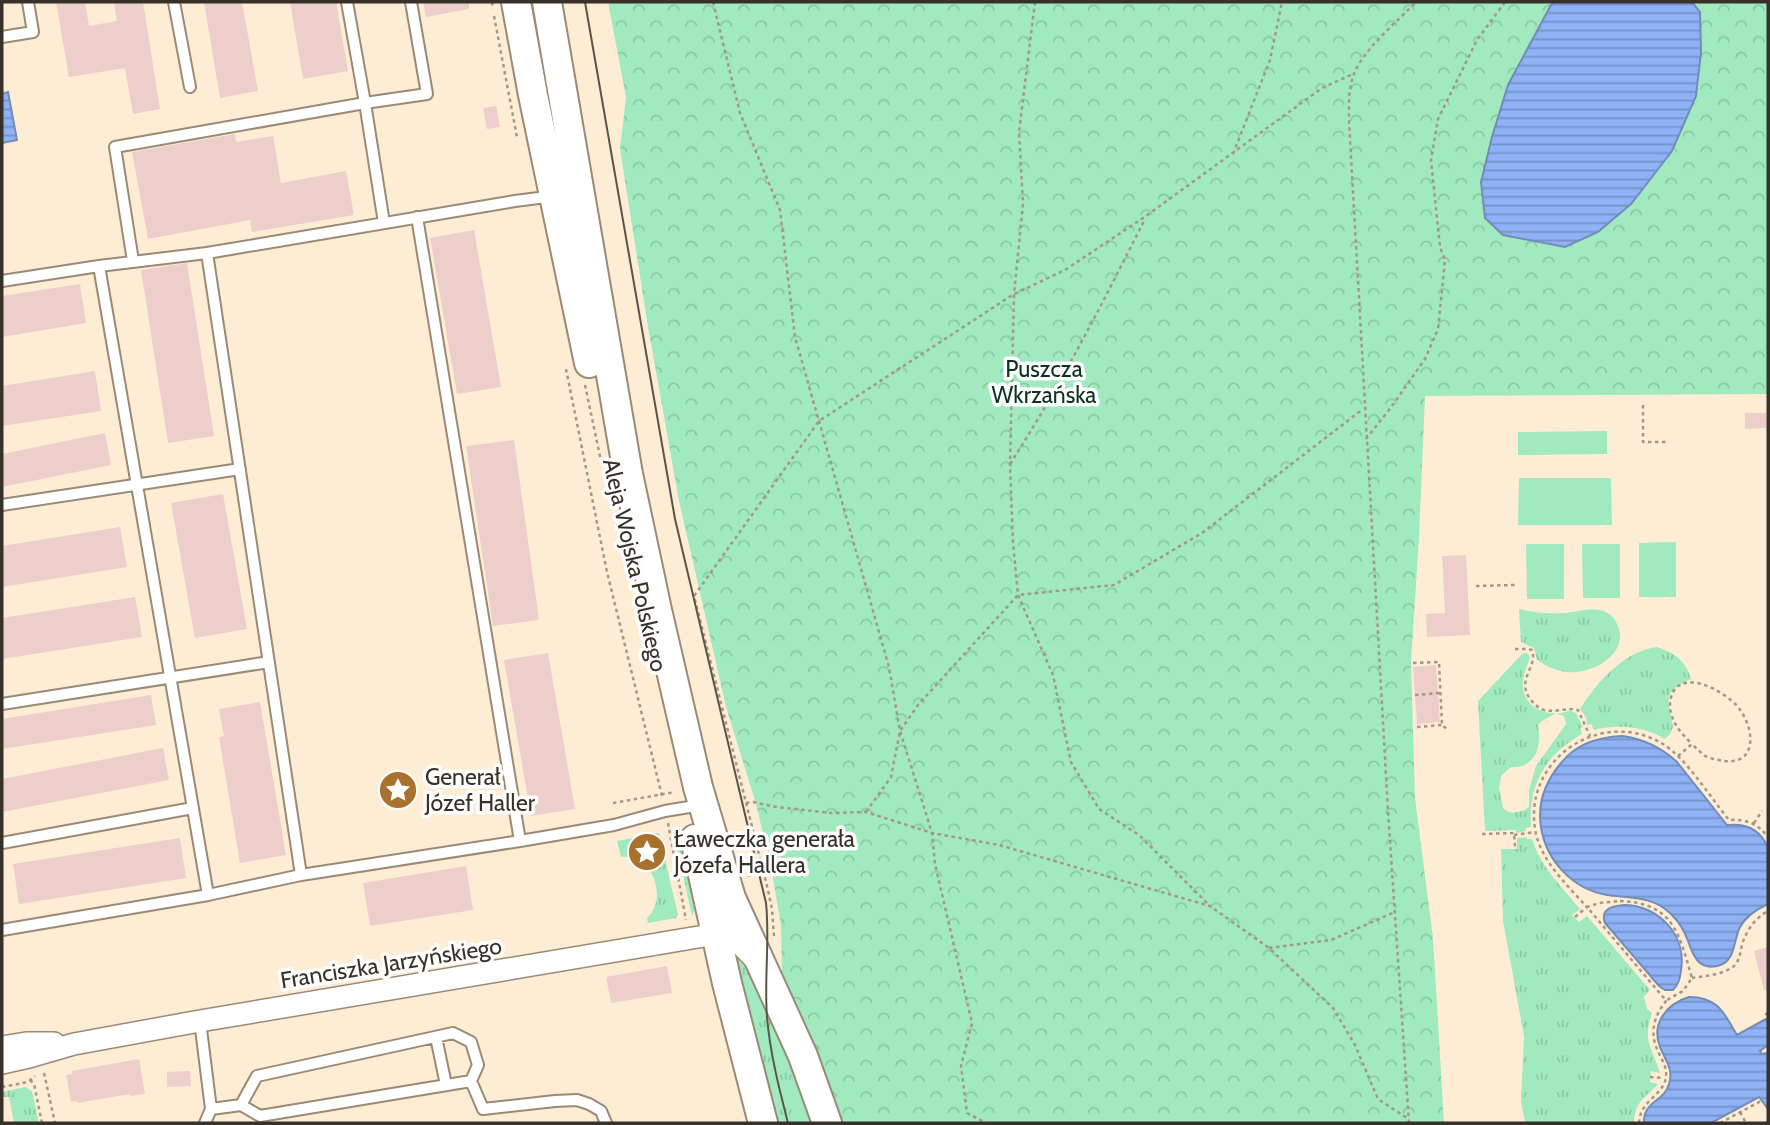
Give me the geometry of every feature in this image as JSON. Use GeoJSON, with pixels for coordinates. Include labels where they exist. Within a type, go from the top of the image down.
{"type":"FeatureCollection","features":[{"type":"Feature","properties":{"kind":"main road","name":"Aleja Wojska Polskiego"},"geometry":{"type":"LineString","coordinates":[[516,2],[529,77],[567,194],[657,610],[682,802],[763,1123]]}},
{"type":"Feature","properties":{"kind":"main road","name":"Aleja Wojska Polskiego"},"geometry":{"type":"LineString","coordinates":[[547,2],[559,72],[567,194]]}},
{"type":"Feature","properties":{"kind":"main road","name":"Aleja Wojska Polskiego"},"geometry":{"type":"LineString","coordinates":[[682,802],[735,880],[761,967],[789,1022],[827,1123]]}},
{"type":"Feature","properties":{"kind":"street"},"geometry":{"type":"LineString","coordinates":[[529,77],[559,72]]}},
{"type":"Feature","properties":{"kind":"street","name":"Aleja Wojska Polskiego"},"geometry":{"type":"LineString","coordinates":[[735,880],[725,915],[716,934],[738,942],[761,967]]}},
{"type":"Feature","properties":{"kind":"street","name":"Franciszka Jarzyńskiego"},"geometry":{"type":"LineString","coordinates":[[2,1063],[74,1044],[200,1021],[716,934]]}},
{"type":"Feature","properties":{"kind":"street","name":"Franciszka Jarzyńskiego"},"geometry":{"type":"LineString","coordinates":[[2,1047],[26,1043],[74,1044]]}},
{"type":"Feature","properties":{"kind":"lane"},"geometry":{"type":"LineString","coordinates":[[2,37],[33,32],[28,2]]}},
{"type":"Feature","properties":{"kind":"lane"},"geometry":{"type":"LineString","coordinates":[[174,2],[190,87]]}},
{"type":"Feature","properties":{"kind":"lane"},"geometry":{"type":"LineString","coordinates":[[346,2],[384,223]]}},
{"type":"Feature","properties":{"kind":"lane"},"geometry":{"type":"LineString","coordinates":[[133,261],[115,147],[427,94],[411,2]]}},
{"type":"Feature","properties":{"kind":"lane"},"geometry":{"type":"LineString","coordinates":[[2,281],[99,265],[207,253],[567,194]]}},
{"type":"Feature","properties":{"kind":"lane"},"geometry":{"type":"LineString","coordinates":[[417,217],[520,841]]}},
{"type":"Feature","properties":{"kind":"lane"},"geometry":{"type":"LineString","coordinates":[[207,253],[301,875]]}},
{"type":"Feature","properties":{"kind":"lane"},"geometry":{"type":"LineString","coordinates":[[99,265],[208,895]]}},
{"type":"Feature","properties":{"kind":"lane"},"geometry":{"type":"LineString","coordinates":[[2,505],[240,469]]}},
{"type":"Feature","properties":{"kind":"lane"},"geometry":{"type":"LineString","coordinates":[[2,704],[269,662]]}},
{"type":"Feature","properties":{"kind":"lane"},"geometry":{"type":"LineString","coordinates":[[2,930],[208,895],[301,875],[614,825],[682,802]]}},
{"type":"Feature","properties":{"kind":"lane"},"geometry":{"type":"LineString","coordinates":[[2,843],[193,808]]}},
{"type":"Feature","properties":{"kind":"lane"},"geometry":{"type":"LineString","coordinates":[[200,1021],[211,1109],[205,1123]]}},
{"type":"Feature","properties":{"kind":"lane"},"geometry":{"type":"LineString","coordinates":[[241,1105],[257,1076],[453,1034],[471,1042],[478,1065],[471,1081],[483,1109],[577,1100],[601,1111],[606,1123]]}},
{"type":"Feature","properties":{"kind":"lane"},"geometry":{"type":"LineString","coordinates":[[436,1037],[446,1086]]}},
{"type":"Feature","properties":{"kind":"lane"},"geometry":{"type":"LineString","coordinates":[[211,1109],[241,1105],[260,1116],[471,1081]]}},
{"type":"Feature","properties":{"kind":"path"},"geometry":{"type":"LineString","coordinates":[[492,2],[519,146]]}},
{"type":"Feature","properties":{"kind":"path"},"geometry":{"type":"LineString","coordinates":[[713,2],[740,113],[780,210],[795,337],[889,667],[900,731],[932,833],[935,864],[972,1023],[961,1066],[967,1112],[986,1123]]}},
{"type":"Feature","properties":{"kind":"path"},"geometry":{"type":"LineString","coordinates":[[1035,2],[1020,132],[1023,204],[1014,294],[1010,464],[1013,543],[1018,595],[1053,675],[1071,762],[1099,809],[1139,835],[1210,906],[1269,948],[1333,1008],[1356,1045],[1378,1099],[1409,1121]]}},
{"type":"Feature","properties":{"kind":"path"},"geometry":{"type":"LineString","coordinates":[[1233,154],[1270,60],[1282,2]]}},
{"type":"Feature","properties":{"kind":"path"},"geometry":{"type":"LineString","coordinates":[[1409,1121],[1349,137],[1353,74],[1365,55],[1416,2]]}},
{"type":"Feature","properties":{"kind":"path"},"geometry":{"type":"LineString","coordinates":[[1366,439],[1425,359],[1438,329],[1445,260],[1440,247],[1431,160],[1438,119],[1477,40],[1505,2]]}},
{"type":"Feature","properties":{"kind":"path"},"geometry":{"type":"LineString","coordinates":[[735,880],[763,870],[694,596],[818,421],[1014,294],[1065,270],[1146,216],[1322,88],[1353,74]]}},
{"type":"Feature","properties":{"kind":"path"},"geometry":{"type":"LineString","coordinates":[[1010,464],[1070,364],[1146,216]]}},
{"type":"Feature","properties":{"kind":"path"},"geometry":{"type":"LineString","coordinates":[[564,359],[607,572],[662,794]]}},
{"type":"Feature","properties":{"kind":"path"},"geometry":{"type":"LineString","coordinates":[[585,387],[603,468]]}},
{"type":"Feature","properties":{"kind":"path"},"geometry":{"type":"LineString","coordinates":[[1643,405],[1643,442],[1668,442]]}},
{"type":"Feature","properties":{"kind":"path"},"geometry":{"type":"LineString","coordinates":[[866,812],[891,777],[900,731],[918,705],[1018,595],[1114,585],[1202,533],[1364,408]]}},
{"type":"Feature","properties":{"kind":"path"},"geometry":{"type":"LineString","coordinates":[[1476,586],[1515,585]]}},
{"type":"Feature","properties":{"kind":"path"},"geometry":{"type":"LineString","coordinates":[[1515,649],[1532,650],[1534,654],[1525,684],[1526,692],[1532,701],[1542,709],[1578,710],[1590,736]]}},
{"type":"Feature","properties":{"kind":"path"},"geometry":{"type":"LineString","coordinates":[[1413,663],[1439,662],[1443,725],[1447,729]]}},
{"type":"Feature","properties":{"kind":"path"},"geometry":{"type":"LineString","coordinates":[[1685,683],[1706,685],[1729,699],[1745,718],[1751,740],[1750,748],[1741,759],[1728,762],[1708,758],[1692,744],[1679,730],[1670,706],[1670,699],[1676,689],[1685,683]]}},
{"type":"Feature","properties":{"kind":"path"},"geometry":{"type":"LineString","coordinates":[[1415,695],[1441,693]]}},
{"type":"Feature","properties":{"kind":"path"},"geometry":{"type":"LineString","coordinates":[[1417,727],[1443,725]]}},
{"type":"Feature","properties":{"kind":"path"},"geometry":{"type":"LineString","coordinates":[[1667,1000],[1547,860],[1535,831],[1536,800],[1546,774],[1567,749],[1590,736],[1614,732],[1638,734],[1657,741],[1678,756],[1729,820],[1754,823],[1768,837]]}},
{"type":"Feature","properties":{"kind":"path"},"geometry":{"type":"LineString","coordinates":[[1678,756],[1692,744]]}},
{"type":"Feature","properties":{"kind":"path"},"geometry":{"type":"LineString","coordinates":[[662,794],[682,802]]}},
{"type":"Feature","properties":{"kind":"path"},"geometry":{"type":"LineString","coordinates":[[613,803],[662,794],[682,802]]}},
{"type":"Feature","properties":{"kind":"path"},"geometry":{"type":"LineString","coordinates":[[682,802],[686,920]]}},
{"type":"Feature","properties":{"kind":"path"},"geometry":{"type":"LineString","coordinates":[[746,803],[832,813],[866,812],[932,833],[999,845],[1210,906]]}},
{"type":"Feature","properties":{"kind":"path"},"geometry":{"type":"LineString","coordinates":[[1754,823],[1762,811]]}},
{"type":"Feature","properties":{"kind":"path"},"geometry":{"type":"LineString","coordinates":[[1482,834],[1514,835],[1535,831]]}},
{"type":"Feature","properties":{"kind":"path"},"geometry":{"type":"LineString","coordinates":[[1514,835],[1515,847]]}},
{"type":"Feature","properties":{"kind":"path"},"geometry":{"type":"LineString","coordinates":[[1575,917],[1587,907],[1599,903],[1620,901],[1654,908],[1671,922],[1676,930],[1683,944],[1692,978]]}},
{"type":"Feature","properties":{"kind":"path"},"geometry":{"type":"LineString","coordinates":[[1639,1123],[1643,1107],[1660,1090],[1665,1078],[1665,1067],[1653,1037],[1656,1016],[1667,1000],[1683,991],[1692,978],[1718,973],[1734,966],[1753,924],[1768,911]]}},
{"type":"Feature","properties":{"kind":"path"},"geometry":{"type":"LineString","coordinates":[[1269,948],[1331,940],[1395,912]]}},
{"type":"Feature","properties":{"kind":"path"},"geometry":{"type":"LineString","coordinates":[[43,1069],[55,1123]]}},
{"type":"Feature","properties":{"kind":"path"},"geometry":{"type":"LineString","coordinates":[[1650,1077],[1665,1078]]}},
{"type":"Feature","properties":{"kind":"path"},"geometry":{"type":"LineString","coordinates":[[30,1080],[34,1084],[42,1123]]}},
{"type":"Feature","properties":{"kind":"path"},"geometry":{"type":"LineString","coordinates":[[1720,1123],[1761,1101]]}},
{"type":"Feature","properties":{"kind":"path"},"geometry":{"type":"LineString","coordinates":[[1740,1112],[1746,1123]]}},
{"type":"Feature","properties":{"kind":"green space","name":"Puszcza Wkrzańska"},"geometry":{"type":"Polygon","coordinates":[[[608,2],[1555,2],[1508,85],[1672,151],[1696,96],[1701,52],[1700,12],[1692,2],[1768,2],[1768,394],[1425,396],[1411,662],[1415,798],[1433,938],[1444,1123],[839,1123],[800,1015],[782,974],[781,926],[772,872],[756,804],[726,707],[679,501],[620,149],[626,97],[608,2]]]}},
{"type":"Feature","properties":{"kind":"green space"},"geometry":{"type":"Polygon","coordinates":[[[1607,431],[1607,454],[1518,455],[1518,432],[1607,431]]]}},
{"type":"Feature","properties":{"kind":"green space"},"geometry":{"type":"Polygon","coordinates":[[[1519,478],[1611,478],[1612,525],[1518,525],[1519,478]]]}},
{"type":"Feature","properties":{"kind":"green space"},"geometry":{"type":"Polygon","coordinates":[[[1676,542],[1676,597],[1639,597],[1639,543],[1676,542]]]}},
{"type":"Feature","properties":{"kind":"green space"},"geometry":{"type":"Polygon","coordinates":[[[1526,544],[1564,544],[1564,599],[1527,599],[1526,544]]]}},
{"type":"Feature","properties":{"kind":"green space"},"geometry":{"type":"Polygon","coordinates":[[[1582,544],[1620,544],[1620,598],[1583,598],[1582,544]]]}},
{"type":"Feature","properties":{"kind":"green space"},"geometry":{"type":"Polygon","coordinates":[[[1519,609],[1552,613],[1592,609],[1604,611],[1616,622],[1620,633],[1619,643],[1608,659],[1588,670],[1567,672],[1555,669],[1537,660],[1534,648],[1521,642],[1519,609]]]}},
{"type":"Feature","properties":{"kind":"green space"},"geometry":{"type":"Polygon","coordinates":[[[1657,647],[1679,659],[1691,679],[1675,688],[1669,697],[1673,727],[1670,734],[1665,739],[1639,729],[1612,727],[1594,730],[1591,724],[1587,725],[1586,717],[1580,709],[1603,679],[1612,669],[1633,655],[1657,647]]]}},
{"type":"Feature","properties":{"kind":"green space"},"geometry":{"type":"Polygon","coordinates":[[[1526,653],[1530,658],[1523,681],[1525,695],[1537,709],[1556,713],[1538,725],[1538,748],[1532,760],[1520,767],[1511,767],[1501,776],[1499,788],[1503,808],[1516,812],[1529,807],[1529,790],[1536,766],[1566,724],[1564,716],[1557,714],[1570,711],[1576,713],[1583,727],[1580,728],[1582,734],[1558,751],[1542,773],[1532,798],[1531,827],[1516,833],[1516,830],[1485,831],[1478,701],[1522,654],[1526,653]]]}},
{"type":"Feature","properties":{"kind":"green space"},"geometry":{"type":"Polygon","coordinates":[[[659,833],[678,915],[676,918],[648,923],[647,918],[657,899],[654,878],[641,862],[621,857],[617,841],[659,833]]]}},
{"type":"Feature","properties":{"kind":"green space"},"geometry":{"type":"Polygon","coordinates":[[[1517,838],[1532,839],[1546,867],[1580,909],[1572,915],[1579,922],[1587,916],[1650,990],[1644,997],[1647,1009],[1652,1013],[1648,1038],[1660,1073],[1651,1071],[1650,1082],[1658,1084],[1636,1109],[1634,1123],[1525,1122],[1521,1102],[1524,1036],[1503,921],[1501,849],[1517,849],[1517,838]]]}},
{"type":"Feature","properties":{"kind":"green space"},"geometry":{"type":"Polygon","coordinates":[[[675,839],[682,843],[696,908],[692,916],[675,839]]]}},
{"type":"Feature","properties":{"kind":"green space"},"geometry":{"type":"Polygon","coordinates":[[[737,945],[818,1123],[773,1123],[730,946],[737,945]]]}},
{"type":"Feature","properties":{"kind":"green space"},"geometry":{"type":"Polygon","coordinates":[[[25,1087],[32,1091],[39,1123],[14,1123],[9,1097],[2,1097],[2,1092],[25,1087]]]}},
{"type":"Feature","properties":{"kind":"water"},"geometry":{"type":"Polygon","coordinates":[[[1555,2],[1692,2],[1700,12],[1701,52],[1696,96],[1672,151],[1631,204],[1598,232],[1565,247],[1503,235],[1485,218],[1481,182],[1508,85],[1555,2]]]}},
{"type":"Feature","properties":{"kind":"water"},"geometry":{"type":"Polygon","coordinates":[[[8,92],[17,140],[2,143],[2,94],[8,92]]]}},
{"type":"Feature","properties":{"kind":"water"},"geometry":{"type":"Polygon","coordinates":[[[1622,736],[1652,744],[1671,757],[1727,825],[1752,829],[1768,848],[1768,904],[1752,913],[1742,923],[1731,956],[1723,964],[1711,967],[1701,964],[1681,927],[1664,908],[1649,901],[1594,892],[1572,880],[1548,851],[1541,827],[1540,809],[1555,770],[1567,756],[1581,746],[1622,736]]]}},
{"type":"Feature","properties":{"kind":"water"},"geometry":{"type":"Polygon","coordinates":[[[1636,906],[1659,916],[1675,934],[1682,957],[1680,978],[1673,990],[1665,990],[1659,986],[1605,923],[1606,911],[1611,907],[1636,906]]]}},
{"type":"Feature","properties":{"kind":"water"},"geometry":{"type":"Polygon","coordinates":[[[1689,997],[1714,1003],[1724,1013],[1737,1035],[1766,1019],[1768,1045],[1760,1051],[1762,1054],[1768,1053],[1768,1109],[1759,1097],[1711,1123],[1644,1123],[1647,1110],[1663,1095],[1670,1079],[1670,1069],[1658,1039],[1659,1023],[1667,1010],[1689,997]]]}},
{"type":"Feature","properties":{"kind":"building"},"geometry":{"type":"Polygon","coordinates":[[[56,2],[85,2],[89,26],[117,21],[114,2],[143,2],[160,109],[133,114],[125,68],[69,77],[56,2]]]}},
{"type":"Feature","properties":{"kind":"building"},"geometry":{"type":"Polygon","coordinates":[[[204,2],[242,2],[258,91],[220,98],[204,2]]]}},
{"type":"Feature","properties":{"kind":"building"},"geometry":{"type":"Polygon","coordinates":[[[290,2],[336,2],[348,71],[303,79],[290,2]]]}},
{"type":"Feature","properties":{"kind":"building"},"geometry":{"type":"Polygon","coordinates":[[[423,2],[469,2],[469,9],[426,17],[423,2]]]}},
{"type":"Feature","properties":{"kind":"building"},"geometry":{"type":"Polygon","coordinates":[[[496,106],[500,127],[487,129],[483,108],[496,106]]]}},
{"type":"Feature","properties":{"kind":"building"},"geometry":{"type":"Polygon","coordinates":[[[235,134],[236,142],[273,136],[281,183],[346,171],[354,215],[252,232],[250,220],[148,239],[132,152],[235,134]]]}},
{"type":"Feature","properties":{"kind":"building"},"geometry":{"type":"Polygon","coordinates":[[[474,230],[501,387],[457,394],[430,238],[474,230]]]}},
{"type":"Feature","properties":{"kind":"building"},"geometry":{"type":"Polygon","coordinates":[[[187,263],[214,436],[168,443],[141,270],[187,263]]]}},
{"type":"Feature","properties":{"kind":"building"},"geometry":{"type":"Polygon","coordinates":[[[80,284],[86,323],[2,337],[2,296],[80,284]]]}},
{"type":"Feature","properties":{"kind":"building"},"geometry":{"type":"Polygon","coordinates":[[[95,371],[101,411],[2,426],[2,386],[95,371]]]}},
{"type":"Feature","properties":{"kind":"building"},"geometry":{"type":"Polygon","coordinates":[[[1745,413],[1766,413],[1766,428],[1745,429],[1745,413]]]}},
{"type":"Feature","properties":{"kind":"building"},"geometry":{"type":"Polygon","coordinates":[[[105,433],[111,465],[2,487],[2,454],[105,433]]]}},
{"type":"Feature","properties":{"kind":"building"},"geometry":{"type":"Polygon","coordinates":[[[514,440],[539,620],[493,626],[466,446],[514,440]]]}},
{"type":"Feature","properties":{"kind":"building"},"geometry":{"type":"Polygon","coordinates":[[[223,494],[247,629],[195,638],[171,503],[223,494]]]}},
{"type":"Feature","properties":{"kind":"building"},"geometry":{"type":"Polygon","coordinates":[[[120,527],[127,567],[2,587],[2,546],[120,527]]]}},
{"type":"Feature","properties":{"kind":"building"},"geometry":{"type":"Polygon","coordinates":[[[1466,555],[1470,635],[1427,637],[1426,614],[1445,613],[1442,556],[1466,555]]]}},
{"type":"Feature","properties":{"kind":"building"},"geometry":{"type":"Polygon","coordinates":[[[135,597],[142,637],[2,659],[2,618],[135,597]]]}},
{"type":"Feature","properties":{"kind":"building"},"geometry":{"type":"Polygon","coordinates":[[[548,653],[575,809],[531,816],[504,660],[548,653]]]}},
{"type":"Feature","properties":{"kind":"building"},"geometry":{"type":"Polygon","coordinates":[[[1436,665],[1440,722],[1417,724],[1413,667],[1436,665]]]}},
{"type":"Feature","properties":{"kind":"building"},"geometry":{"type":"Polygon","coordinates":[[[151,695],[156,725],[2,749],[2,719],[151,695]]]}},
{"type":"Feature","properties":{"kind":"building"},"geometry":{"type":"Polygon","coordinates":[[[260,702],[286,855],[240,863],[219,737],[224,736],[219,709],[260,702]]]}},
{"type":"Feature","properties":{"kind":"building"},"geometry":{"type":"Polygon","coordinates":[[[163,748],[169,780],[2,812],[2,779],[163,748]]]}},
{"type":"Feature","properties":{"kind":"building"},"geometry":{"type":"Polygon","coordinates":[[[180,838],[186,878],[19,904],[13,864],[180,838]]]}},
{"type":"Feature","properties":{"kind":"building"},"geometry":{"type":"Polygon","coordinates":[[[466,866],[473,910],[370,926],[363,883],[466,866]]]}},
{"type":"Feature","properties":{"kind":"building"},"geometry":{"type":"Polygon","coordinates":[[[1768,947],[1768,990],[1764,990],[1754,951],[1768,947]]]}},
{"type":"Feature","properties":{"kind":"building"},"geometry":{"type":"Polygon","coordinates":[[[667,966],[672,993],[611,1003],[606,977],[667,966]]]}},
{"type":"Feature","properties":{"kind":"building"},"geometry":{"type":"Polygon","coordinates":[[[139,1059],[145,1094],[71,1102],[66,1075],[72,1074],[72,1071],[139,1059]]]}},
{"type":"Feature","properties":{"kind":"building"},"geometry":{"type":"Polygon","coordinates":[[[190,1071],[191,1086],[167,1087],[167,1072],[190,1071]]]}},
{"type":"Feature","properties":{"kind":"tram line"},"geometry":{"type":"LineString","coordinates":[[585,2],[675,519],[766,903],[767,1017],[778,1084],[788,1123]]}},
{"type":"Feature","properties":{"kind":"place","name":"Generał Józef Haller"},"geometry":{"type":"Point","coordinates":[398,790]}},
{"type":"Feature","properties":{"kind":"place","name":"Ławeczka generała Józefa Hallera"},"geometry":{"type":"Point","coordinates":[647,852]}}]}
